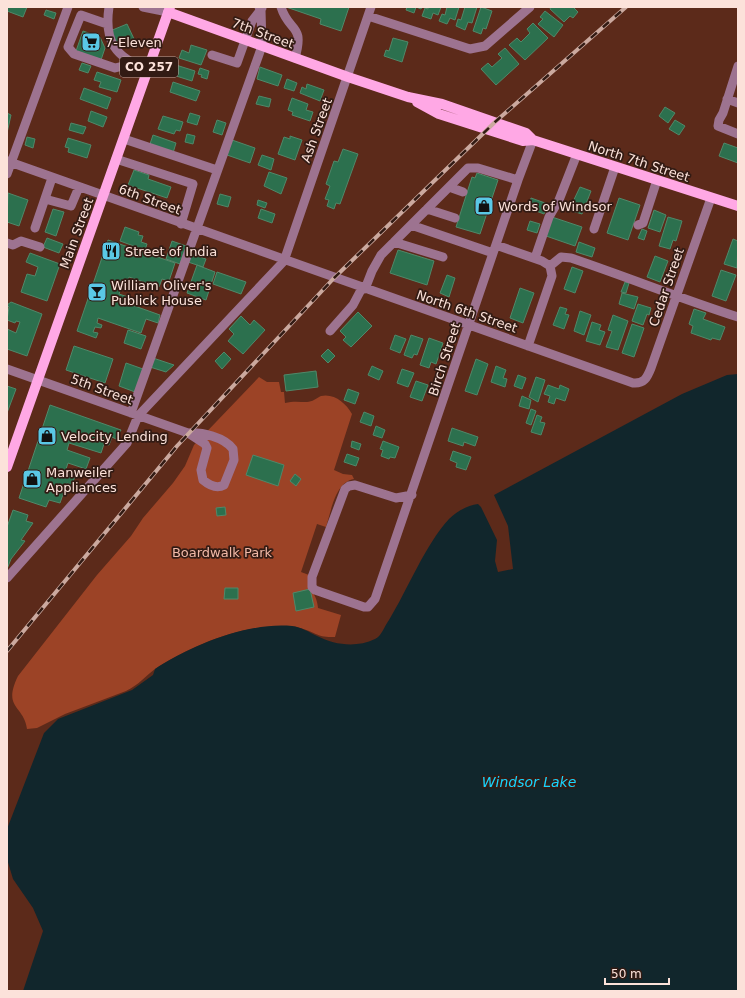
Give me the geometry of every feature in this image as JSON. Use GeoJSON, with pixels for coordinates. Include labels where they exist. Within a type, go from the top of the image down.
{"type":"FeatureCollection","features":[{"type":"Feature","properties":{"kind":"main road","name":"7th Street"},"geometry":{"type":"LineString","coordinates":[[166,9],[245,40],[348,77]]}},
{"type":"Feature","properties":{"kind":"main road","name":"Main Street"},"geometry":{"type":"LineString","coordinates":[[7,467],[124,139],[148,69],[166,9]]}},
{"type":"Feature","properties":{"kind":"main road","name":"North 7th Street"},"geometry":{"type":"LineString","coordinates":[[348,77],[408,97],[439,114],[523,142],[533,140],[738,206]]}},
{"type":"Feature","properties":{"kind":"street"},"geometry":{"type":"LineString","coordinates":[[7,174],[9,162],[68,7]]}},
{"type":"Feature","properties":{"kind":"street"},"geometry":{"type":"LineString","coordinates":[[109,7],[106,24],[109,40],[121,56],[131,64],[148,69]]}},
{"type":"Feature","properties":{"kind":"street","name":"7th Street"},"geometry":{"type":"LineString","coordinates":[[143,7],[166,9]]}},
{"type":"Feature","properties":{"kind":"street"},"geometry":{"type":"LineString","coordinates":[[281,7],[283,14],[297,31],[300,42],[295,58]]}},
{"type":"Feature","properties":{"kind":"street"},"geometry":{"type":"LineString","coordinates":[[370,12],[470,49],[474,49],[485,46],[530,7]]}},
{"type":"Feature","properties":{"kind":"street"},"geometry":{"type":"LineString","coordinates":[[237,63],[252,21],[261,8]]}},
{"type":"Feature","properties":{"kind":"street"},"geometry":{"type":"LineString","coordinates":[[7,578],[127,443],[134,414],[195,229],[262,46],[261,8]]}},
{"type":"Feature","properties":{"kind":"street","name":"Ash Street"},"geometry":{"type":"LineString","coordinates":[[284,260],[370,12]]}},
{"type":"Feature","properties":{"kind":"street"},"geometry":{"type":"LineString","coordinates":[[106,24],[80,15],[68,47],[74,54],[115,68],[131,64]]}},
{"type":"Feature","properties":{"kind":"street"},"geometry":{"type":"LineString","coordinates":[[212,55],[253,69]]}},
{"type":"Feature","properties":{"kind":"street"},"geometry":{"type":"LineString","coordinates":[[738,66],[718,126],[738,134]]}},
{"type":"Feature","properties":{"kind":"street"},"geometry":{"type":"LineString","coordinates":[[727,99],[738,103]]}},
{"type":"Feature","properties":{"kind":"street"},"geometry":{"type":"LineString","coordinates":[[124,139],[217,170]]}},
{"type":"Feature","properties":{"kind":"street","name":"Birch Street"},"geometry":{"type":"LineString","coordinates":[[412,495],[396,498],[355,485],[349,486],[345,489],[312,577],[312,587],[318,592],[360,606],[368,607],[375,599],[412,495],[494,249],[533,140]]}},
{"type":"Feature","properties":{"kind":"street"},"geometry":{"type":"LineString","coordinates":[[534,258],[549,217],[559,200],[577,154]]}},
{"type":"Feature","properties":{"kind":"street"},"geometry":{"type":"LineString","coordinates":[[116,159],[193,184],[181,224]]}},
{"type":"Feature","properties":{"kind":"street","name":"6th Street"},"geometry":{"type":"LineString","coordinates":[[9,162],[284,260]]}},
{"type":"Feature","properties":{"kind":"street"},"geometry":{"type":"LineString","coordinates":[[330,331],[353,305],[364,288],[381,255],[468,168],[473,167],[518,180]]}},
{"type":"Feature","properties":{"kind":"street"},"geometry":{"type":"LineString","coordinates":[[594,229],[615,167]]}},
{"type":"Feature","properties":{"kind":"street"},"geometry":{"type":"LineString","coordinates":[[35,228],[52,178]]}},
{"type":"Feature","properties":{"kind":"street"},"geometry":{"type":"LineString","coordinates":[[638,225],[643,222],[658,180]]}},
{"type":"Feature","properties":{"kind":"street"},"geometry":{"type":"LineString","coordinates":[[45,199],[71,206],[79,187]]}},
{"type":"Feature","properties":{"kind":"street"},"geometry":{"type":"LineString","coordinates":[[449,187],[463,192]]}},
{"type":"Feature","properties":{"kind":"street","name":"Cedar Street"},"geometry":{"type":"LineString","coordinates":[[642,382],[646,379],[651,368],[711,198]]}},
{"type":"Feature","properties":{"kind":"street"},"geometry":{"type":"LineString","coordinates":[[427,209],[455,218]]}},
{"type":"Feature","properties":{"kind":"street"},"geometry":{"type":"LineString","coordinates":[[411,224],[494,249],[534,258],[550,266]]}},
{"type":"Feature","properties":{"kind":"street"},"geometry":{"type":"LineString","coordinates":[[7,243],[13,245],[21,241],[40,247]]}},
{"type":"Feature","properties":{"kind":"street"},"geometry":{"type":"LineString","coordinates":[[394,242],[443,258]]}},
{"type":"Feature","properties":{"kind":"street"},"geometry":{"type":"LineString","coordinates":[[550,266],[561,257],[571,258],[659,288],[676,297],[738,317]]}},
{"type":"Feature","properties":{"kind":"street"},"geometry":{"type":"LineString","coordinates":[[134,414],[284,260]]}},
{"type":"Feature","properties":{"kind":"street","name":"North 6th Street"},"geometry":{"type":"LineString","coordinates":[[284,260],[469,324],[632,383],[642,382]]}},
{"type":"Feature","properties":{"kind":"street"},"geometry":{"type":"LineString","coordinates":[[528,346],[552,276],[550,266]]}},
{"type":"Feature","properties":{"kind":"street","name":"5th Street"},"geometry":{"type":"LineString","coordinates":[[7,369],[188,433]]}},
{"type":"Feature","properties":{"kind":"street"},"geometry":{"type":"LineString","coordinates":[[188,433],[200,433],[224,441],[233,449],[234,460],[224,485],[214,486],[203,480],[201,470],[207,448],[205,444],[188,433]]}},
{"type":"Feature","properties":{"kind":"green space","name":"Boardwalk Park"},"geometry":{"type":"Polygon","coordinates":[[[259,377],[267,382],[279,382],[281,392],[284,392],[285,403],[309,402],[326,395],[335,397],[346,406],[352,414],[334,470],[343,474],[352,475],[354,479],[348,481],[338,492],[326,527],[317,524],[301,572],[309,575],[310,586],[318,608],[341,615],[335,637],[324,637],[300,628],[289,626],[256,628],[226,635],[197,646],[170,660],[126,691],[65,714],[37,728],[27,729],[22,715],[13,701],[12,695],[18,676],[97,575],[131,536],[143,518],[173,483],[185,466],[194,445],[259,377]]]}},
{"type":"Feature","properties":{"kind":"water","name":"Windsor Lake"},"geometry":{"type":"Polygon","coordinates":[[[738,374],[738,991],[23,991],[43,931],[33,908],[13,879],[7,859],[7,829],[44,733],[58,719],[132,690],[153,675],[155,669],[170,660],[220,637],[239,632],[257,628],[292,626],[331,642],[338,643],[360,644],[377,638],[383,631],[432,541],[452,516],[462,509],[470,506],[478,504],[481,507],[497,540],[495,561],[498,572],[513,569],[508,526],[494,495],[682,394],[727,375],[738,374]]]}},
{"type":"Feature","properties":{"kind":"building"},"geometry":{"type":"Polygon","coordinates":[[[7,7],[27,7],[23,17],[7,11],[7,7]]]}},
{"type":"Feature","properties":{"kind":"building"},"geometry":{"type":"Polygon","coordinates":[[[286,7],[349,7],[341,31],[320,24],[321,19],[286,7]]]}},
{"type":"Feature","properties":{"kind":"building"},"geometry":{"type":"Polygon","coordinates":[[[407,7],[416,7],[414,13],[406,10],[407,7]]]}},
{"type":"Feature","properties":{"kind":"building"},"geometry":{"type":"Polygon","coordinates":[[[428,7],[441,7],[438,15],[433,13],[431,19],[422,16],[425,8],[428,9],[428,7]]]}},
{"type":"Feature","properties":{"kind":"building"},"geometry":{"type":"Polygon","coordinates":[[[447,7],[459,7],[455,20],[450,18],[447,24],[439,21],[442,14],[445,15],[447,7]]]}},
{"type":"Feature","properties":{"kind":"building"},"geometry":{"type":"Polygon","coordinates":[[[465,7],[477,7],[472,23],[468,22],[465,30],[456,26],[458,19],[461,20],[465,7]]]}},
{"type":"Feature","properties":{"kind":"building"},"geometry":{"type":"Polygon","coordinates":[[[481,7],[492,11],[486,29],[483,28],[481,34],[473,31],[481,7]]]}},
{"type":"Feature","properties":{"kind":"building"},"geometry":{"type":"Polygon","coordinates":[[[551,7],[573,7],[578,12],[573,18],[570,16],[564,22],[550,9],[551,7]]]}},
{"type":"Feature","properties":{"kind":"building"},"geometry":{"type":"Polygon","coordinates":[[[46,10],[56,13],[54,19],[44,15],[46,10]]]}},
{"type":"Feature","properties":{"kind":"building"},"geometry":{"type":"Polygon","coordinates":[[[545,11],[563,25],[554,37],[538,24],[543,19],[540,17],[545,11]]]}},
{"type":"Feature","properties":{"kind":"building"},"geometry":{"type":"Polygon","coordinates":[[[533,23],[548,38],[525,60],[509,45],[517,38],[521,42],[530,33],[527,29],[533,23]]]}},
{"type":"Feature","properties":{"kind":"building"},"geometry":{"type":"Polygon","coordinates":[[[127,24],[135,41],[118,48],[110,31],[127,24]]]}},
{"type":"Feature","properties":{"kind":"building","name":"7-Eleven"},"geometry":{"type":"Polygon","coordinates":[[[83,31],[100,37],[105,48],[101,60],[76,51],[83,31]]]}},
{"type":"Feature","properties":{"kind":"building"},"geometry":{"type":"Polygon","coordinates":[[[393,38],[408,42],[402,62],[384,56],[386,50],[389,51],[393,38]]]}},
{"type":"Feature","properties":{"kind":"building"},"geometry":{"type":"Polygon","coordinates":[[[191,45],[207,50],[201,65],[179,58],[182,50],[189,53],[191,45]]]}},
{"type":"Feature","properties":{"kind":"building"},"geometry":{"type":"Polygon","coordinates":[[[505,48],[519,64],[496,85],[481,69],[488,63],[492,67],[502,58],[498,54],[505,48]]]}},
{"type":"Feature","properties":{"kind":"building"},"geometry":{"type":"Polygon","coordinates":[[[82,63],[91,66],[88,73],[79,70],[82,63]]]}},
{"type":"Feature","properties":{"kind":"building"},"geometry":{"type":"Polygon","coordinates":[[[176,65],[195,71],[192,81],[173,75],[176,65]]]}},
{"type":"Feature","properties":{"kind":"building"},"geometry":{"type":"Polygon","coordinates":[[[260,67],[282,75],[278,86],[257,79],[260,67]]]}},
{"type":"Feature","properties":{"kind":"building"},"geometry":{"type":"Polygon","coordinates":[[[200,68],[209,71],[207,79],[198,74],[200,68]]]}},
{"type":"Feature","properties":{"kind":"building"},"geometry":{"type":"Polygon","coordinates":[[[97,72],[121,80],[117,92],[99,87],[101,82],[94,80],[97,72]]]}},
{"type":"Feature","properties":{"kind":"building"},"geometry":{"type":"Polygon","coordinates":[[[287,79],[297,83],[294,91],[284,88],[287,79]]]}},
{"type":"Feature","properties":{"kind":"building"},"geometry":{"type":"Polygon","coordinates":[[[173,82],[200,91],[196,101],[170,92],[173,82]]]}},
{"type":"Feature","properties":{"kind":"building"},"geometry":{"type":"Polygon","coordinates":[[[307,84],[324,90],[320,101],[300,93],[302,87],[306,89],[307,84]]]}},
{"type":"Feature","properties":{"kind":"building"},"geometry":{"type":"Polygon","coordinates":[[[84,88],[111,98],[107,109],[80,99],[84,88]]]}},
{"type":"Feature","properties":{"kind":"building"},"geometry":{"type":"Polygon","coordinates":[[[259,96],[271,99],[269,107],[256,104],[259,96]]]}},
{"type":"Feature","properties":{"kind":"building"},"geometry":{"type":"Polygon","coordinates":[[[292,98],[308,104],[306,110],[313,112],[310,121],[292,115],[293,112],[288,110],[292,98]]]}},
{"type":"Feature","properties":{"kind":"building"},"geometry":{"type":"Polygon","coordinates":[[[665,107],[675,113],[668,123],[659,116],[665,107]]]}},
{"type":"Feature","properties":{"kind":"building"},"geometry":{"type":"Polygon","coordinates":[[[91,111],[107,117],[103,127],[88,121],[91,111]]]}},
{"type":"Feature","properties":{"kind":"building"},"geometry":{"type":"Polygon","coordinates":[[[7,113],[11,115],[7,133],[7,113]]]}},
{"type":"Feature","properties":{"kind":"building"},"geometry":{"type":"Polygon","coordinates":[[[190,113],[200,116],[197,125],[187,122],[190,113]]]}},
{"type":"Feature","properties":{"kind":"building"},"geometry":{"type":"Polygon","coordinates":[[[163,116],[183,122],[180,131],[176,130],[174,134],[158,129],[163,116]]]}},
{"type":"Feature","properties":{"kind":"building"},"geometry":{"type":"Polygon","coordinates":[[[217,120],[226,123],[222,135],[213,132],[217,120]]]}},
{"type":"Feature","properties":{"kind":"building"},"geometry":{"type":"Polygon","coordinates":[[[675,120],[685,126],[679,135],[669,129],[675,120]]]}},
{"type":"Feature","properties":{"kind":"building"},"geometry":{"type":"Polygon","coordinates":[[[71,123],[86,127],[83,134],[69,130],[71,123]]]}},
{"type":"Feature","properties":{"kind":"building"},"geometry":{"type":"Polygon","coordinates":[[[187,134],[195,136],[193,144],[185,142],[187,134]]]}},
{"type":"Feature","properties":{"kind":"building"},"geometry":{"type":"Polygon","coordinates":[[[153,135],[176,143],[173,153],[150,144],[153,135]]]}},
{"type":"Feature","properties":{"kind":"building"},"geometry":{"type":"Polygon","coordinates":[[[290,136],[302,140],[295,160],[278,154],[284,137],[290,139],[290,136]]]}},
{"type":"Feature","properties":{"kind":"building"},"geometry":{"type":"Polygon","coordinates":[[[27,137],[35,139],[33,148],[25,145],[27,137]]]}},
{"type":"Feature","properties":{"kind":"building"},"geometry":{"type":"Polygon","coordinates":[[[68,138],[91,145],[87,158],[68,152],[69,148],[65,147],[68,138]]]}},
{"type":"Feature","properties":{"kind":"building"},"geometry":{"type":"Polygon","coordinates":[[[232,140],[255,148],[250,163],[227,155],[232,140]]]}},
{"type":"Feature","properties":{"kind":"building"},"geometry":{"type":"Polygon","coordinates":[[[724,143],[738,148],[738,163],[719,156],[724,143]]]}},
{"type":"Feature","properties":{"kind":"building"},"geometry":{"type":"Polygon","coordinates":[[[343,149],[358,154],[340,204],[336,203],[334,209],[327,206],[329,200],[325,199],[330,186],[326,184],[334,161],[338,162],[343,149]]]}},
{"type":"Feature","properties":{"kind":"building"},"geometry":{"type":"Polygon","coordinates":[[[262,155],[274,159],[271,170],[258,165],[262,155]]]}},
{"type":"Feature","properties":{"kind":"building"},"geometry":{"type":"Polygon","coordinates":[[[134,170],[149,175],[148,179],[171,187],[167,198],[128,185],[134,170]]]}},
{"type":"Feature","properties":{"kind":"building"},"geometry":{"type":"Polygon","coordinates":[[[269,172],[287,178],[281,194],[264,186],[269,172]]]}},
{"type":"Feature","properties":{"kind":"building"},"geometry":{"type":"Polygon","coordinates":[[[477,173],[498,180],[480,234],[456,227],[472,177],[475,178],[477,173]]]}},
{"type":"Feature","properties":{"kind":"building"},"geometry":{"type":"Polygon","coordinates":[[[580,187],[591,191],[582,214],[569,210],[580,187]]]}},
{"type":"Feature","properties":{"kind":"building"},"geometry":{"type":"Polygon","coordinates":[[[8,193],[28,200],[19,226],[7,222],[8,193]]]}},
{"type":"Feature","properties":{"kind":"building"},"geometry":{"type":"Polygon","coordinates":[[[220,194],[231,197],[228,207],[217,204],[220,194]]]}},
{"type":"Feature","properties":{"kind":"building"},"geometry":{"type":"Polygon","coordinates":[[[531,198],[548,204],[544,214],[528,208],[531,198]]]}},
{"type":"Feature","properties":{"kind":"building"},"geometry":{"type":"Polygon","coordinates":[[[619,198],[640,205],[628,240],[607,233],[619,198]]]}},
{"type":"Feature","properties":{"kind":"building"},"geometry":{"type":"Polygon","coordinates":[[[258,200],[267,203],[265,208],[257,205],[258,200]]]}},
{"type":"Feature","properties":{"kind":"building"},"geometry":{"type":"Polygon","coordinates":[[[53,209],[64,212],[56,236],[45,232],[53,209]]]}},
{"type":"Feature","properties":{"kind":"building"},"geometry":{"type":"Polygon","coordinates":[[[261,209],[275,214],[272,223],[258,218],[261,209]]]}},
{"type":"Feature","properties":{"kind":"building"},"geometry":{"type":"Polygon","coordinates":[[[654,210],[666,215],[660,232],[648,228],[654,210]]]}},
{"type":"Feature","properties":{"kind":"building"},"geometry":{"type":"Polygon","coordinates":[[[552,217],[582,227],[575,246],[546,236],[552,217]]]}},
{"type":"Feature","properties":{"kind":"building"},"geometry":{"type":"Polygon","coordinates":[[[668,217],[682,221],[676,241],[673,240],[670,249],[659,246],[668,217]]]}},
{"type":"Feature","properties":{"kind":"building"},"geometry":{"type":"Polygon","coordinates":[[[530,221],[540,224],[537,233],[527,230],[530,221]]]}},
{"type":"Feature","properties":{"kind":"building"},"geometry":{"type":"Polygon","coordinates":[[[125,227],[139,232],[138,235],[143,236],[141,242],[147,244],[145,250],[120,241],[125,227]]]}},
{"type":"Feature","properties":{"kind":"building"},"geometry":{"type":"Polygon","coordinates":[[[642,229],[647,231],[644,240],[638,238],[642,229]]]}},
{"type":"Feature","properties":{"kind":"building"},"geometry":{"type":"Polygon","coordinates":[[[47,238],[63,244],[59,253],[43,247],[47,238]]]}},
{"type":"Feature","properties":{"kind":"building"},"geometry":{"type":"Polygon","coordinates":[[[733,239],[738,241],[737,268],[724,264],[733,239]]]}},
{"type":"Feature","properties":{"kind":"building"},"geometry":{"type":"Polygon","coordinates":[[[108,240],[175,263],[169,281],[162,279],[159,287],[129,277],[126,286],[122,285],[119,294],[131,298],[129,304],[160,315],[158,323],[146,319],[141,333],[98,318],[97,323],[102,325],[101,328],[95,327],[93,332],[98,333],[96,338],[77,331],[108,240]]]}},
{"type":"Feature","properties":{"kind":"building"},"geometry":{"type":"Polygon","coordinates":[[[172,241],[186,246],[180,264],[166,259],[172,241]]]}},
{"type":"Feature","properties":{"kind":"building"},"geometry":{"type":"Polygon","coordinates":[[[579,242],[595,248],[592,257],[576,252],[579,242]]]}},
{"type":"Feature","properties":{"kind":"building"},"geometry":{"type":"Polygon","coordinates":[[[398,250],[434,261],[427,285],[390,273],[398,250]]]}},
{"type":"Feature","properties":{"kind":"building"},"geometry":{"type":"Polygon","coordinates":[[[30,253],[60,264],[47,301],[21,292],[27,274],[35,276],[38,267],[26,262],[30,253]]]}},
{"type":"Feature","properties":{"kind":"building"},"geometry":{"type":"Polygon","coordinates":[[[191,254],[206,259],[203,267],[188,262],[191,254]]]}},
{"type":"Feature","properties":{"kind":"building"},"geometry":{"type":"Polygon","coordinates":[[[655,256],[668,261],[660,282],[647,277],[655,256]]]}},
{"type":"Feature","properties":{"kind":"building"},"geometry":{"type":"Polygon","coordinates":[[[197,265],[215,272],[206,300],[187,293],[197,265]]]}},
{"type":"Feature","properties":{"kind":"building"},"geometry":{"type":"Polygon","coordinates":[[[572,267],[583,271],[575,293],[564,289],[572,267]]]}},
{"type":"Feature","properties":{"kind":"building"},"geometry":{"type":"Polygon","coordinates":[[[721,270],[736,275],[726,301],[712,296],[721,270]]]}},
{"type":"Feature","properties":{"kind":"building"},"geometry":{"type":"Polygon","coordinates":[[[217,272],[246,282],[241,294],[213,284],[217,272]]]}},
{"type":"Feature","properties":{"kind":"building"},"geometry":{"type":"Polygon","coordinates":[[[447,275],[455,278],[449,297],[440,293],[447,275]]]}},
{"type":"Feature","properties":{"kind":"building"},"geometry":{"type":"Polygon","coordinates":[[[625,282],[629,283],[626,293],[621,292],[625,282]]]}},
{"type":"Feature","properties":{"kind":"building"},"geometry":{"type":"Polygon","coordinates":[[[520,288],[534,293],[523,323],[510,318],[520,288]]]}},
{"type":"Feature","properties":{"kind":"building"},"geometry":{"type":"Polygon","coordinates":[[[622,293],[638,297],[634,309],[619,304],[622,293]]]}},
{"type":"Feature","properties":{"kind":"building"},"geometry":{"type":"Polygon","coordinates":[[[11,302],[42,314],[27,356],[7,349],[7,329],[16,333],[20,322],[16,321],[15,323],[7,320],[9,307],[7,305],[11,302]]]}},
{"type":"Feature","properties":{"kind":"building"},"geometry":{"type":"Polygon","coordinates":[[[638,304],[651,308],[643,325],[632,321],[638,304]]]}},
{"type":"Feature","properties":{"kind":"building"},"geometry":{"type":"Polygon","coordinates":[[[560,307],[567,309],[565,314],[569,315],[564,329],[553,325],[560,307]]]}},
{"type":"Feature","properties":{"kind":"building"},"geometry":{"type":"Polygon","coordinates":[[[694,309],[706,313],[703,319],[725,327],[720,340],[712,338],[711,340],[691,333],[693,326],[689,324],[694,309]]]}},
{"type":"Feature","properties":{"kind":"building"},"geometry":{"type":"Polygon","coordinates":[[[580,311],[591,315],[584,335],[574,331],[580,311]]]}},
{"type":"Feature","properties":{"kind":"building"},"geometry":{"type":"Polygon","coordinates":[[[358,312],[372,326],[351,347],[343,340],[346,337],[340,331],[358,312]]]}},
{"type":"Feature","properties":{"kind":"building"},"geometry":{"type":"Polygon","coordinates":[[[613,315],[628,321],[618,350],[606,347],[612,331],[608,330],[613,315]]]}},
{"type":"Feature","properties":{"kind":"building"},"geometry":{"type":"Polygon","coordinates":[[[241,316],[250,325],[254,320],[265,330],[243,354],[228,341],[234,334],[229,329],[241,316]]]}},
{"type":"Feature","properties":{"kind":"building"},"geometry":{"type":"Polygon","coordinates":[[[592,322],[601,325],[599,330],[605,332],[600,345],[586,341],[592,322]]]}},
{"type":"Feature","properties":{"kind":"building"},"geometry":{"type":"Polygon","coordinates":[[[632,324],[644,328],[634,357],[622,353],[632,324]]]}},
{"type":"Feature","properties":{"kind":"building"},"geometry":{"type":"Polygon","coordinates":[[[128,330],[146,336],[141,349],[124,343],[128,330]]]}},
{"type":"Feature","properties":{"kind":"building"},"geometry":{"type":"Polygon","coordinates":[[[395,335],[406,339],[400,353],[390,349],[395,335]]]}},
{"type":"Feature","properties":{"kind":"building"},"geometry":{"type":"Polygon","coordinates":[[[411,335],[423,339],[417,355],[414,354],[412,358],[404,355],[411,335]]]}},
{"type":"Feature","properties":{"kind":"building"},"geometry":{"type":"Polygon","coordinates":[[[429,338],[443,343],[436,364],[431,362],[429,368],[420,365],[429,338]]]}},
{"type":"Feature","properties":{"kind":"building"},"geometry":{"type":"Polygon","coordinates":[[[74,346],[113,359],[105,383],[66,370],[74,346]]]}},
{"type":"Feature","properties":{"kind":"building"},"geometry":{"type":"Polygon","coordinates":[[[328,349],[335,356],[328,363],[321,356],[328,349]]]}},
{"type":"Feature","properties":{"kind":"building"},"geometry":{"type":"Polygon","coordinates":[[[224,352],[231,359],[222,369],[215,361],[224,352]]]}},
{"type":"Feature","properties":{"kind":"building"},"geometry":{"type":"Polygon","coordinates":[[[153,358],[174,365],[166,372],[150,367],[153,358]]]}},
{"type":"Feature","properties":{"kind":"building"},"geometry":{"type":"Polygon","coordinates":[[[476,359],[488,364],[477,395],[465,391],[476,359]]]}},
{"type":"Feature","properties":{"kind":"building"},"geometry":{"type":"Polygon","coordinates":[[[126,363],[143,369],[135,392],[119,386],[126,363]]]}},
{"type":"Feature","properties":{"kind":"building"},"geometry":{"type":"Polygon","coordinates":[[[372,366],[383,371],[379,380],[368,375],[372,366]]]}},
{"type":"Feature","properties":{"kind":"building"},"geometry":{"type":"Polygon","coordinates":[[[496,366],[506,370],[503,378],[507,379],[505,387],[491,382],[496,366]]]}},
{"type":"Feature","properties":{"kind":"building"},"geometry":{"type":"Polygon","coordinates":[[[402,369],[414,373],[408,387],[397,383],[402,369]]]}},
{"type":"Feature","properties":{"kind":"building"},"geometry":{"type":"Polygon","coordinates":[[[316,371],[318,387],[286,391],[284,375],[316,371]]]}},
{"type":"Feature","properties":{"kind":"building"},"geometry":{"type":"Polygon","coordinates":[[[518,375],[526,378],[522,389],[514,386],[518,375]]]}},
{"type":"Feature","properties":{"kind":"building"},"geometry":{"type":"Polygon","coordinates":[[[536,377],[545,380],[538,402],[529,397],[536,377]]]}},
{"type":"Feature","properties":{"kind":"building"},"geometry":{"type":"Polygon","coordinates":[[[416,381],[428,385],[422,401],[410,397],[416,381]]]}},
{"type":"Feature","properties":{"kind":"building"},"geometry":{"type":"Polygon","coordinates":[[[548,385],[559,389],[560,385],[569,389],[565,401],[556,398],[554,404],[548,402],[550,396],[544,394],[548,385]]]}},
{"type":"Feature","properties":{"kind":"building"},"geometry":{"type":"Polygon","coordinates":[[[7,386],[16,389],[7,413],[7,386]]]}},
{"type":"Feature","properties":{"kind":"building"},"geometry":{"type":"Polygon","coordinates":[[[348,389],[359,393],[355,404],[344,400],[348,389]]]}},
{"type":"Feature","properties":{"kind":"building"},"geometry":{"type":"Polygon","coordinates":[[[522,396],[531,400],[529,409],[519,406],[522,396]]]}},
{"type":"Feature","properties":{"kind":"building"},"geometry":{"type":"Polygon","coordinates":[[[50,405],[121,430],[116,439],[112,437],[109,445],[104,444],[101,453],[69,443],[67,450],[90,458],[86,469],[68,463],[65,472],[75,476],[72,485],[67,483],[60,503],[49,500],[46,507],[19,498],[50,405]]]}},
{"type":"Feature","properties":{"kind":"building"},"geometry":{"type":"Polygon","coordinates":[[[531,409],[536,411],[531,425],[526,423],[531,409]]]}},
{"type":"Feature","properties":{"kind":"building"},"geometry":{"type":"Polygon","coordinates":[[[364,412],[374,416],[371,426],[360,422],[364,412]]]}},
{"type":"Feature","properties":{"kind":"building"},"geometry":{"type":"Polygon","coordinates":[[[537,415],[542,417],[540,422],[545,423],[541,435],[531,432],[537,415]]]}},
{"type":"Feature","properties":{"kind":"building"},"geometry":{"type":"Polygon","coordinates":[[[376,426],[385,430],[382,438],[373,435],[376,426]]]}},
{"type":"Feature","properties":{"kind":"building"},"geometry":{"type":"Polygon","coordinates":[[[452,428],[478,437],[475,446],[464,442],[463,446],[448,441],[452,428]]]}},
{"type":"Feature","properties":{"kind":"building"},"geometry":{"type":"Polygon","coordinates":[[[352,441],[361,444],[359,450],[351,447],[352,441]]]}},
{"type":"Feature","properties":{"kind":"building"},"geometry":{"type":"Polygon","coordinates":[[[383,441],[399,447],[395,458],[390,457],[389,459],[381,456],[383,450],[380,449],[383,441]]]}},
{"type":"Feature","properties":{"kind":"building"},"geometry":{"type":"Polygon","coordinates":[[[453,451],[471,457],[466,470],[456,467],[457,463],[450,460],[453,451]]]}},
{"type":"Feature","properties":{"kind":"building"},"geometry":{"type":"Polygon","coordinates":[[[347,454],[359,458],[356,466],[344,462],[347,454]]]}},
{"type":"Feature","properties":{"kind":"building"},"geometry":{"type":"Polygon","coordinates":[[[253,455],[284,465],[278,486],[246,475],[253,455]]]}},
{"type":"Feature","properties":{"kind":"building"},"geometry":{"type":"Polygon","coordinates":[[[295,474],[301,479],[296,486],[290,481],[295,474]]]}},
{"type":"Feature","properties":{"kind":"building"},"geometry":{"type":"Polygon","coordinates":[[[225,507],[226,515],[217,516],[216,508],[225,507]]]}},
{"type":"Feature","properties":{"kind":"building"},"geometry":{"type":"Polygon","coordinates":[[[13,510],[28,515],[26,521],[33,523],[21,540],[25,541],[11,559],[7,569],[7,527],[13,510]]]}},
{"type":"Feature","properties":{"kind":"building"},"geometry":{"type":"Polygon","coordinates":[[[225,588],[238,588],[238,599],[224,599],[225,588]]]}},
{"type":"Feature","properties":{"kind":"building"},"geometry":{"type":"Polygon","coordinates":[[[310,589],[314,607],[296,611],[293,593],[310,589]]]}},
{"type":"Feature","properties":{"kind":"railway"},"geometry":{"type":"LineString","coordinates":[[7,651],[177,446],[334,278],[495,122],[626,7]]}},
{"type":"Feature","properties":{"kind":"place","name":"7-Eleven"},"geometry":{"type":"Point","coordinates":[91,42]}},
{"type":"Feature","properties":{"kind":"place","name":"Words of Windsor"},"geometry":{"type":"Point","coordinates":[484,206]}},
{"type":"Feature","properties":{"kind":"place","name":"Street of India"},"geometry":{"type":"Point","coordinates":[111,251]}},
{"type":"Feature","properties":{"kind":"place","name":"William Oliver's Publick House"},"geometry":{"type":"Point","coordinates":[97,292]}},
{"type":"Feature","properties":{"kind":"place","name":"Velocity Lending"},"geometry":{"type":"Point","coordinates":[47,436]}},
{"type":"Feature","properties":{"kind":"place","name":"Manweiler Appliances"},"geometry":{"type":"Point","coordinates":[32,479]}}]}
